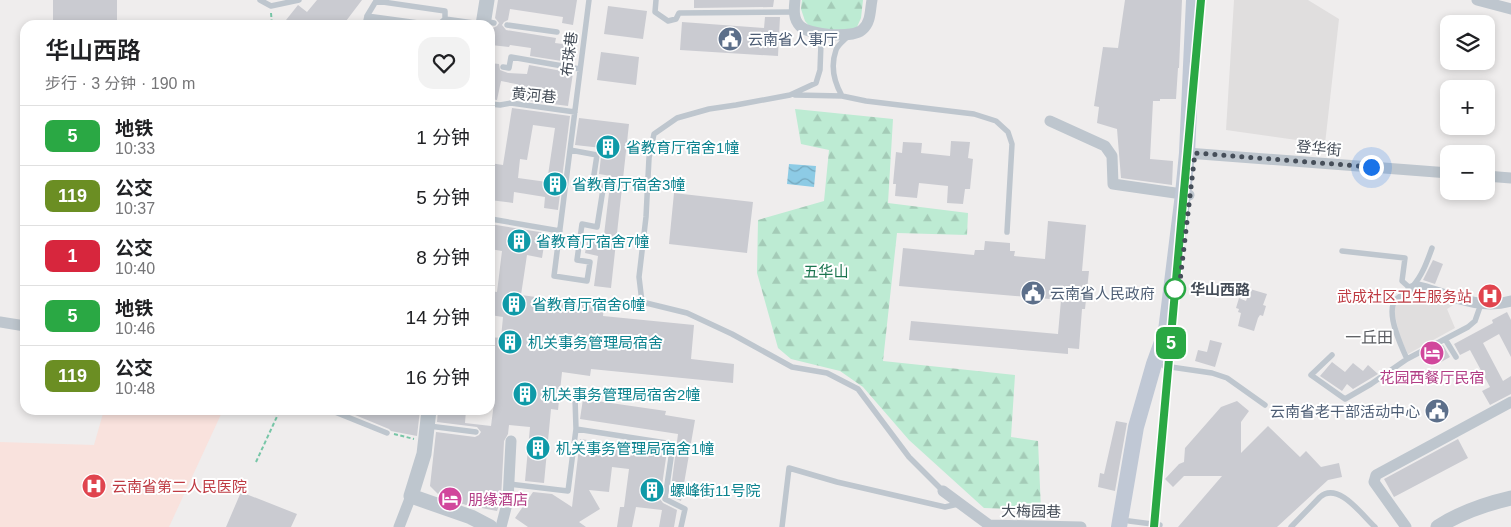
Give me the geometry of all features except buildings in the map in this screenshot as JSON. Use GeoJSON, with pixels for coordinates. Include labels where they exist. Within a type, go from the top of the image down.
{"type":"FeatureCollection","features":[{"type":"Feature","properties":{"kind":"main road"},"geometry":{"type":"LineString","coordinates":[[1191,153],[1194,0]]}},
{"type":"Feature","properties":{"kind":"main road"},"geometry":{"type":"LineString","coordinates":[[1125,525],[1146,429],[1174,332],[1191,153],[1201,0]]}},
{"type":"Feature","properties":{"kind":"main road"},"geometry":{"type":"LineString","coordinates":[[1125,525],[1136,427],[1154,364],[1166,331],[1187,195]]}},
{"type":"Feature","properties":{"kind":"street"},"geometry":{"type":"LineString","coordinates":[[486,20],[487,0]]}},
{"type":"Feature","properties":{"kind":"street"},"geometry":{"type":"LineString","coordinates":[[795,0],[794,12],[800,26],[808,31],[849,35],[859,33],[865,28],[869,20],[872,0]]}},
{"type":"Feature","properties":{"kind":"street"},"geometry":{"type":"LineString","coordinates":[[1476,0],[1511,9]]}},
{"type":"Feature","properties":{"kind":"street"},"geometry":{"type":"LineString","coordinates":[[1050,121],[1106,146],[1112,156],[1113,184],[1187,195]]}},
{"type":"Feature","properties":{"kind":"street","name":"登华街"},"geometry":{"type":"LineString","coordinates":[[1191,153],[1440,172]]}},
{"type":"Feature","properties":{"kind":"street"},"geometry":{"type":"LineString","coordinates":[[1495,177],[1511,178]]}},
{"type":"Feature","properties":{"kind":"street"},"geometry":{"type":"LineString","coordinates":[[1411,289],[1419,287],[1481,304],[1511,301]]}},
{"type":"Feature","properties":{"kind":"street"},"geometry":{"type":"LineString","coordinates":[[0,322],[20,325]]}},
{"type":"Feature","properties":{"kind":"street"},"geometry":{"type":"LineString","coordinates":[[1406,527],[1385,490],[1374,482],[1376,475],[1468,423],[1511,402]]}},
{"type":"Feature","properties":{"kind":"street"},"geometry":{"type":"LineString","coordinates":[[399,527],[421,467],[429,415]]}},
{"type":"Feature","properties":{"kind":"street"},"geometry":{"type":"LineString","coordinates":[[501,527],[508,500],[512,441]]}},
{"type":"Feature","properties":{"kind":"street"},"geometry":{"type":"LineString","coordinates":[[943,491],[984,526]]}},
{"type":"Feature","properties":{"kind":"street"},"geometry":{"type":"LineString","coordinates":[[411,496],[471,517],[490,527]]}},
{"type":"Feature","properties":{"kind":"street"},"geometry":{"type":"LineString","coordinates":[[1438,527],[1460,514],[1511,498]]}},
{"type":"Feature","properties":{"kind":"street","name":"大梅园巷"},"geometry":{"type":"LineString","coordinates":[[984,526],[1081,527]]}},
{"type":"Feature","properties":{"kind":"lane"},"geometry":{"type":"LineString","coordinates":[[260,0],[271,6],[298,0]]}},
{"type":"Feature","properties":{"kind":"lane","name":"布珠巷"},"geometry":{"type":"LineString","coordinates":[[570,150],[597,155],[593,182],[604,183],[598,227],[582,224],[577,260],[590,262],[587,282],[554,276],[589,0]]}},
{"type":"Feature","properties":{"kind":"lane"},"geometry":{"type":"LineString","coordinates":[[656,0],[655,12],[668,21],[676,19],[679,13],[794,12]]}},
{"type":"Feature","properties":{"kind":"lane"},"geometry":{"type":"LineString","coordinates":[[367,20],[376,1],[445,11],[445,19],[455,20]]}},
{"type":"Feature","properties":{"kind":"lane"},"geometry":{"type":"LineString","coordinates":[[367,16],[396,20]]}},
{"type":"Feature","properties":{"kind":"lane"},"geometry":{"type":"LineString","coordinates":[[508,25],[557,32]]}},
{"type":"Feature","properties":{"kind":"lane"},"geometry":{"type":"LineString","coordinates":[[808,31],[820,43],[820,70],[816,83],[790,94],[736,105],[709,108],[677,118],[654,134],[649,158],[646,217],[639,277],[642,302],[687,313],[732,334],[792,367],[827,373],[858,389],[909,457],[943,491]]}},
{"type":"Feature","properties":{"kind":"lane"},"geometry":{"type":"LineString","coordinates":[[842,96],[834,80],[834,60],[836,50],[849,35]]}},
{"type":"Feature","properties":{"kind":"lane"},"geometry":{"type":"LineString","coordinates":[[503,67],[509,68],[511,57],[580,69]]}},
{"type":"Feature","properties":{"kind":"lane"},"geometry":{"type":"LineString","coordinates":[[790,94],[842,96],[866,101],[974,114],[996,121],[1008,132],[1012,144],[1007,232]]}},
{"type":"Feature","properties":{"kind":"lane","name":"黄河巷"},"geometry":{"type":"LineString","coordinates":[[495,104],[511,103],[575,112]]}},
{"type":"Feature","properties":{"kind":"lane"},"geometry":{"type":"LineString","coordinates":[[495,220],[560,231]]}},
{"type":"Feature","properties":{"kind":"lane"},"geometry":{"type":"LineString","coordinates":[[1407,359],[1398,339],[1392,307],[1396,299],[1411,289],[1424,269],[1432,248]]}},
{"type":"Feature","properties":{"kind":"lane"},"geometry":{"type":"LineString","coordinates":[[1342,250],[1405,258],[1402,281],[1411,289]]}},
{"type":"Feature","properties":{"kind":"lane"},"geometry":{"type":"LineString","coordinates":[[1332,355],[1311,375],[1345,399],[1407,359],[1468,327],[1475,320],[1481,304]]}},
{"type":"Feature","properties":{"kind":"lane"},"geometry":{"type":"LineString","coordinates":[[1445,339],[1456,357]]}},
{"type":"Feature","properties":{"kind":"lane"},"geometry":{"type":"LineString","coordinates":[[1164,366],[1212,373],[1227,378],[1265,405]]}},
{"type":"Feature","properties":{"kind":"lane"},"geometry":{"type":"LineString","coordinates":[[509,484],[568,491],[576,429],[575,398]]}},
{"type":"Feature","properties":{"kind":"lane"},"geometry":{"type":"LineString","coordinates":[[342,415],[387,433]]}},
{"type":"Feature","properties":{"kind":"lane"},"geometry":{"type":"LineString","coordinates":[[428,426],[476,432]]}},
{"type":"Feature","properties":{"kind":"lane"},"geometry":{"type":"LineString","coordinates":[[576,429],[673,444],[665,499],[684,509],[681,527]]}},
{"type":"Feature","properties":{"kind":"lane"},"geometry":{"type":"LineString","coordinates":[[782,527],[789,468],[837,482],[945,507],[960,504]]}},
{"type":"Feature","properties":{"kind":"lane"},"geometry":{"type":"LineString","coordinates":[[1291,527],[1324,493],[1331,492],[1343,496],[1376,527]]}},
{"type":"Feature","properties":{"kind":"lane"},"geometry":{"type":"LineString","coordinates":[[1125,525],[1160,525]]}},
{"type":"Feature","properties":{"kind":"path"},"geometry":{"type":"LineString","coordinates":[[271,6],[272,20]]}},
{"type":"Feature","properties":{"kind":"path"},"geometry":{"type":"LineString","coordinates":[[256,462],[278,415]]}},
{"type":"Feature","properties":{"kind":"path"},"geometry":{"type":"LineString","coordinates":[[387,433],[426,442]]}},
{"type":"Feature","properties":{"kind":"shaded area"},"geometry":{"type":"Polygon","coordinates":[[[1234,0],[1308,0],[1339,19],[1325,144],[1226,130],[1234,0]]]}},
{"type":"Feature","properties":{"kind":"shaded area"},"geometry":{"type":"Polygon","coordinates":[[[1419,289],[1458,302],[1447,309],[1455,328],[1408,354],[1400,338],[1395,315],[1395,303],[1419,289]]]}},
{"type":"Feature","properties":{"kind":"shaded area","name":"云南省第二人民医院"},"geometry":{"type":"Polygon","coordinates":[[[103,415],[221,415],[169,527],[0,527],[0,442],[94,445],[103,415]]]}},
{"type":"Feature","properties":{"kind":"green space"},"geometry":{"type":"Polygon","coordinates":[[[802,0],[863,0],[861,18],[857,27],[849,32],[811,28],[805,21],[801,9],[802,0]]]}},
{"type":"Feature","properties":{"kind":"green space","name":"五华山"},"geometry":{"type":"Polygon","coordinates":[[[795,109],[893,119],[888,203],[968,213],[967,235],[897,233],[883,361],[1015,375],[1011,437],[1038,441],[1041,510],[984,508],[909,440],[863,387],[840,371],[791,359],[778,348],[757,273],[758,220],[824,201],[829,150],[801,144],[795,109]]]}},
{"type":"Feature","properties":{"kind":"water"},"geometry":{"type":"Polygon","coordinates":[[[789,164],[816,166],[814,187],[787,184],[789,164]]]}},
{"type":"Feature","properties":{"kind":"metro line","name":"5"},"geometry":{"type":"LineString","coordinates":[[1154,527],[1201,0]]}},
{"type":"Feature","properties":{"kind":"place","name":"云南省人事厅"},"geometry":{"type":"Point","coordinates":[730,39]}},
{"type":"Feature","properties":{"kind":"place","name":"省教育厅宿舍1幢"},"geometry":{"type":"Point","coordinates":[608,147]}},
{"type":"Feature","properties":{"kind":"place","name":"省教育厅宿舍3幢"},"geometry":{"type":"Point","coordinates":[555,184]}},
{"type":"Feature","properties":{"kind":"place","name":"省教育厅宿舍7幢"},"geometry":{"type":"Point","coordinates":[519,241]}},
{"type":"Feature","properties":{"kind":"place","name":"华山西路"},"geometry":{"type":"Point","coordinates":[1175,289]}},
{"type":"Feature","properties":{"kind":"place","name":"云南省人民政府"},"geometry":{"type":"Point","coordinates":[1033,293]}},
{"type":"Feature","properties":{"kind":"place","name":"武成社区卫生服务站"},"geometry":{"type":"Point","coordinates":[1490,296]}},
{"type":"Feature","properties":{"kind":"place","name":"省教育厅宿舍6幢"},"geometry":{"type":"Point","coordinates":[514,304]}},
{"type":"Feature","properties":{"kind":"place","name":"机关事务管理局宿舍"},"geometry":{"type":"Point","coordinates":[510,342]}},
{"type":"Feature","properties":{"kind":"place","name":"花园西餐厅民宿"},"geometry":{"type":"Point","coordinates":[1432,353]}},
{"type":"Feature","properties":{"kind":"place","name":"机关事务管理局宿舍2幢"},"geometry":{"type":"Point","coordinates":[525,394]}},
{"type":"Feature","properties":{"kind":"place","name":"云南省老干部活动中心"},"geometry":{"type":"Point","coordinates":[1437,411]}},
{"type":"Feature","properties":{"kind":"place","name":"机关事务管理局宿舍1幢"},"geometry":{"type":"Point","coordinates":[538,448]}},
{"type":"Feature","properties":{"kind":"place","name":"云南省第二人民医院"},"geometry":{"type":"Point","coordinates":[94,486]}},
{"type":"Feature","properties":{"kind":"place","name":"螺峰街11号院"},"geometry":{"type":"Point","coordinates":[652,490]}},
{"type":"Feature","properties":{"kind":"place","name":"朋缘酒店"},"geometry":{"type":"Point","coordinates":[450,499]}},
{"type":"Feature","properties":{"kind":"district","name":"一丘田"},"geometry":{"type":"Point","coordinates":[1369,337]}},
{"type":"Feature","properties":{"kind":"route"},"geometry":{"type":"LineString","coordinates":[[1175,289],[1179,290],[1195,153],[1371,167]]}}]}
